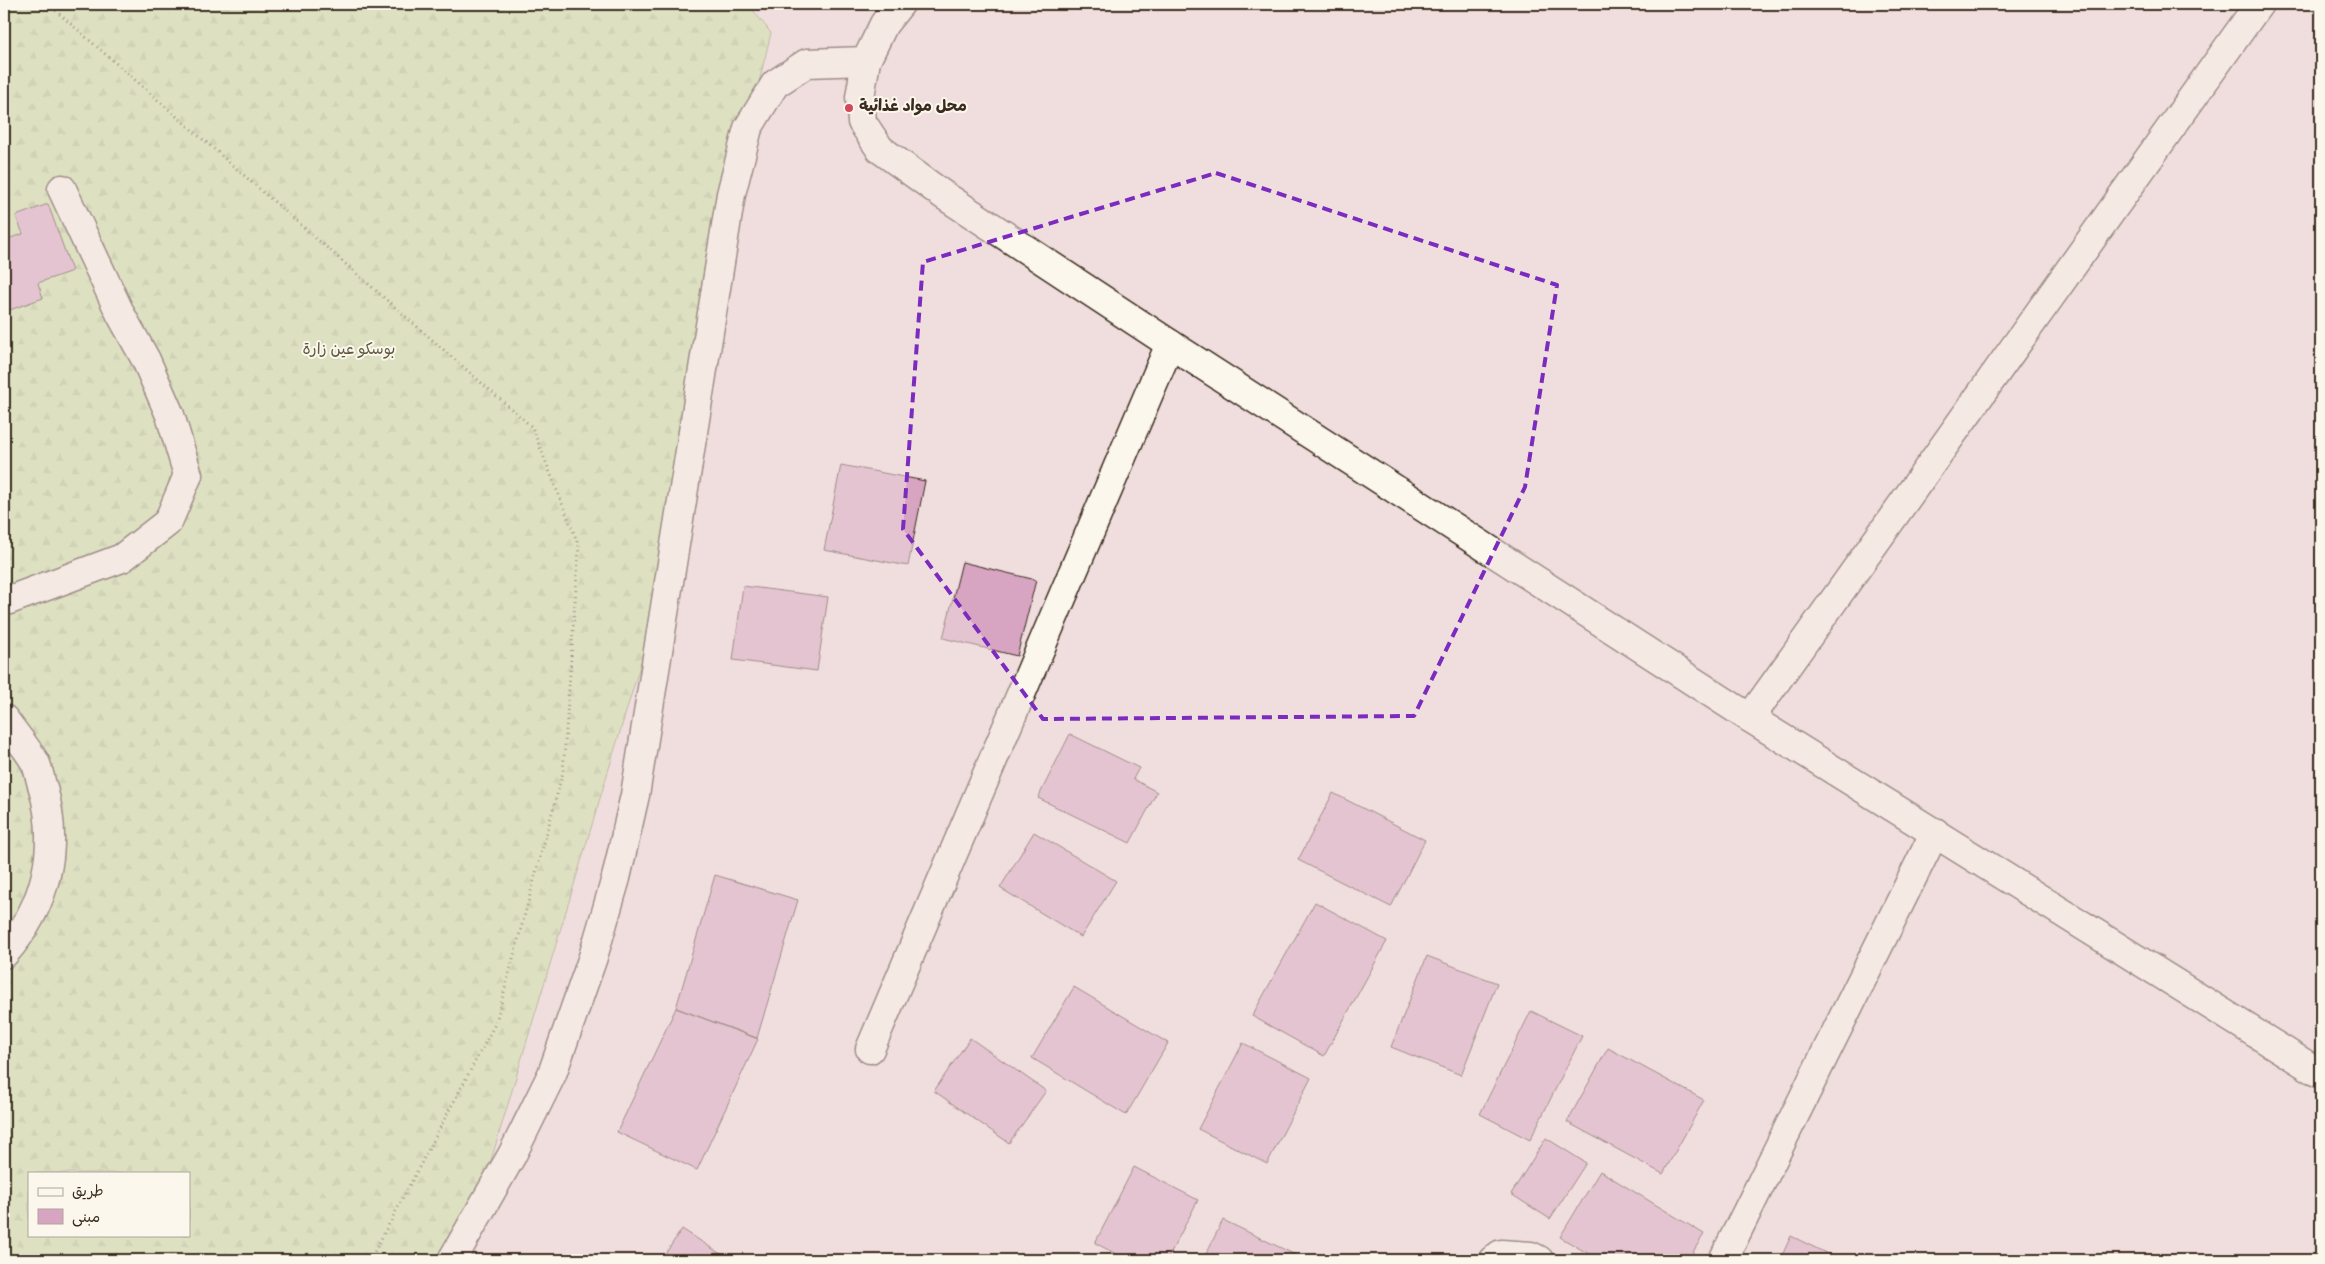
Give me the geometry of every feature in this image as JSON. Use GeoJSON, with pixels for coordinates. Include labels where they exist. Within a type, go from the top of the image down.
{"type":"FeatureCollection","features":[{"type":"Feature","properties":{"kind":"street"},"geometry":{"type":"LineString","coordinates":[[900,4],[884,24],[866,61],[860,97],[862,122],[880,149],[942,194],[1170,344],[1750,718],[2321,1074]]}},
{"type":"Feature","properties":{"kind":"street"},"geometry":{"type":"LineString","coordinates":[[1750,718],[2260,4]]}},
{"type":"Feature","properties":{"kind":"street"},"geometry":{"type":"LineString","coordinates":[[452,1260],[512,1155],[552,1074],[593,957],[616,878],[635,795],[731,194],[748,128],[775,84],[807,63],[866,61]]}},
{"type":"Feature","properties":{"kind":"street"},"geometry":{"type":"LineString","coordinates":[[4,602],[122,558],[168,522],[188,475],[170,416],[146,360],[121,315],[62,189]]}},
{"type":"Feature","properties":{"kind":"street"},"geometry":{"type":"LineString","coordinates":[[870,1049],[1170,344]]}},
{"type":"Feature","properties":{"kind":"street"},"geometry":{"type":"LineString","coordinates":[[4,719],[36,763],[48,807],[51,858],[40,899],[14,942],[4,954]]}},
{"type":"Feature","properties":{"kind":"street"},"geometry":{"type":"LineString","coordinates":[[1723,1260],[1935,832]]}},
{"type":"Feature","properties":{"kind":"street"},"geometry":{"type":"LineString","coordinates":[[1493,1260],[1501,1254],[1531,1256],[1539,1260]]}},
{"type":"Feature","properties":{"kind":"path"},"geometry":{"type":"LineString","coordinates":[[48,4],[532,427],[579,546],[563,772],[496,1022],[370,1260]]}},
{"type":"Feature","properties":{"kind":"highlighted area"},"geometry":{"type":"Polygon","coordinates":[[[1216,173],[1557,285],[1525,487],[1414,716],[1043,719],[903,529],[923,262],[1216,173]]]}},
{"type":"Feature","properties":{"kind":"green space","name":"بوسكو عين زارة"},"geometry":{"type":"Polygon","coordinates":[[[4,4],[748,4],[771,33],[710,282],[660,599],[476,1210],[444,1260],[4,1260],[4,4]]]}},
{"type":"Feature","properties":{"kind":"building"},"geometry":{"type":"Polygon","coordinates":[[[48,204],[72,271],[38,283],[43,298],[4,312],[4,240],[23,234],[16,216],[48,204]]]}},
{"type":"Feature","properties":{"kind":"building"},"geometry":{"type":"Polygon","coordinates":[[[841,465],[925,481],[908,566],[824,550],[841,465]]]}},
{"type":"Feature","properties":{"kind":"building"},"geometry":{"type":"Polygon","coordinates":[[[962,562],[1036,580],[1017,656],[943,638],[962,562]]]}},
{"type":"Feature","properties":{"kind":"building"},"geometry":{"type":"Polygon","coordinates":[[[743,586],[828,597],[817,671],[733,660],[743,586]]]}},
{"type":"Feature","properties":{"kind":"building"},"geometry":{"type":"Polygon","coordinates":[[[1070,734],[1139,768],[1133,779],[1157,792],[1130,843],[1038,798],[1070,734]]]}},
{"type":"Feature","properties":{"kind":"building"},"geometry":{"type":"Polygon","coordinates":[[[1333,793],[1425,840],[1391,907],[1298,860],[1333,793]]]}},
{"type":"Feature","properties":{"kind":"building"},"geometry":{"type":"Polygon","coordinates":[[[1034,832],[1116,881],[1081,937],[1000,888],[1034,832]]]}},
{"type":"Feature","properties":{"kind":"building"},"geometry":{"type":"Polygon","coordinates":[[[715,875],[798,900],[757,1038],[676,1008],[715,875]]]}},
{"type":"Feature","properties":{"kind":"building"},"geometry":{"type":"Polygon","coordinates":[[[1315,902],[1387,941],[1324,1056],[1252,1016],[1315,902]]]}},
{"type":"Feature","properties":{"kind":"building"},"geometry":{"type":"Polygon","coordinates":[[[1427,956],[1497,983],[1461,1075],[1391,1047],[1427,956]]]}},
{"type":"Feature","properties":{"kind":"building"},"geometry":{"type":"Polygon","coordinates":[[[1074,987],[1168,1043],[1126,1115],[1032,1058],[1074,987]]]}},
{"type":"Feature","properties":{"kind":"building"},"geometry":{"type":"Polygon","coordinates":[[[676,1008],[758,1039],[697,1170],[617,1132],[676,1008]]]}},
{"type":"Feature","properties":{"kind":"building"},"geometry":{"type":"Polygon","coordinates":[[[1531,1011],[1582,1036],[1530,1140],[1480,1114],[1531,1011]]]}},
{"type":"Feature","properties":{"kind":"building"},"geometry":{"type":"Polygon","coordinates":[[[970,1038],[1046,1091],[1009,1143],[934,1091],[970,1038]]]}},
{"type":"Feature","properties":{"kind":"building"},"geometry":{"type":"Polygon","coordinates":[[[1243,1043],[1311,1078],[1267,1164],[1198,1129],[1243,1043]]]}},
{"type":"Feature","properties":{"kind":"building"},"geometry":{"type":"Polygon","coordinates":[[[1608,1048],[1704,1100],[1663,1174],[1567,1122],[1608,1048]]]}},
{"type":"Feature","properties":{"kind":"building"},"geometry":{"type":"Polygon","coordinates":[[[1546,1138],[1586,1163],[1550,1219],[1511,1194],[1546,1138]]]}},
{"type":"Feature","properties":{"kind":"building"},"geometry":{"type":"Polygon","coordinates":[[[1134,1167],[1198,1200],[1167,1260],[1128,1260],[1095,1243],[1134,1167]]]}},
{"type":"Feature","properties":{"kind":"building"},"geometry":{"type":"Polygon","coordinates":[[[1600,1171],[1704,1234],[1688,1260],[1599,1260],[1560,1237],[1600,1171]]]}},
{"type":"Feature","properties":{"kind":"building"},"geometry":{"type":"Polygon","coordinates":[[[1223,1220],[1306,1260],[1203,1260],[1223,1220]]]}},
{"type":"Feature","properties":{"kind":"building"},"geometry":{"type":"Polygon","coordinates":[[[682,1229],[730,1260],[661,1260],[682,1229]]]}},
{"type":"Feature","properties":{"kind":"building"},"geometry":{"type":"Polygon","coordinates":[[[1791,1236],[1840,1260],[1780,1260],[1791,1236]]]}},
{"type":"Feature","properties":{"kind":"place","name":"محل مواد غذائية"},"geometry":{"type":"Point","coordinates":[849,108]}}]}
